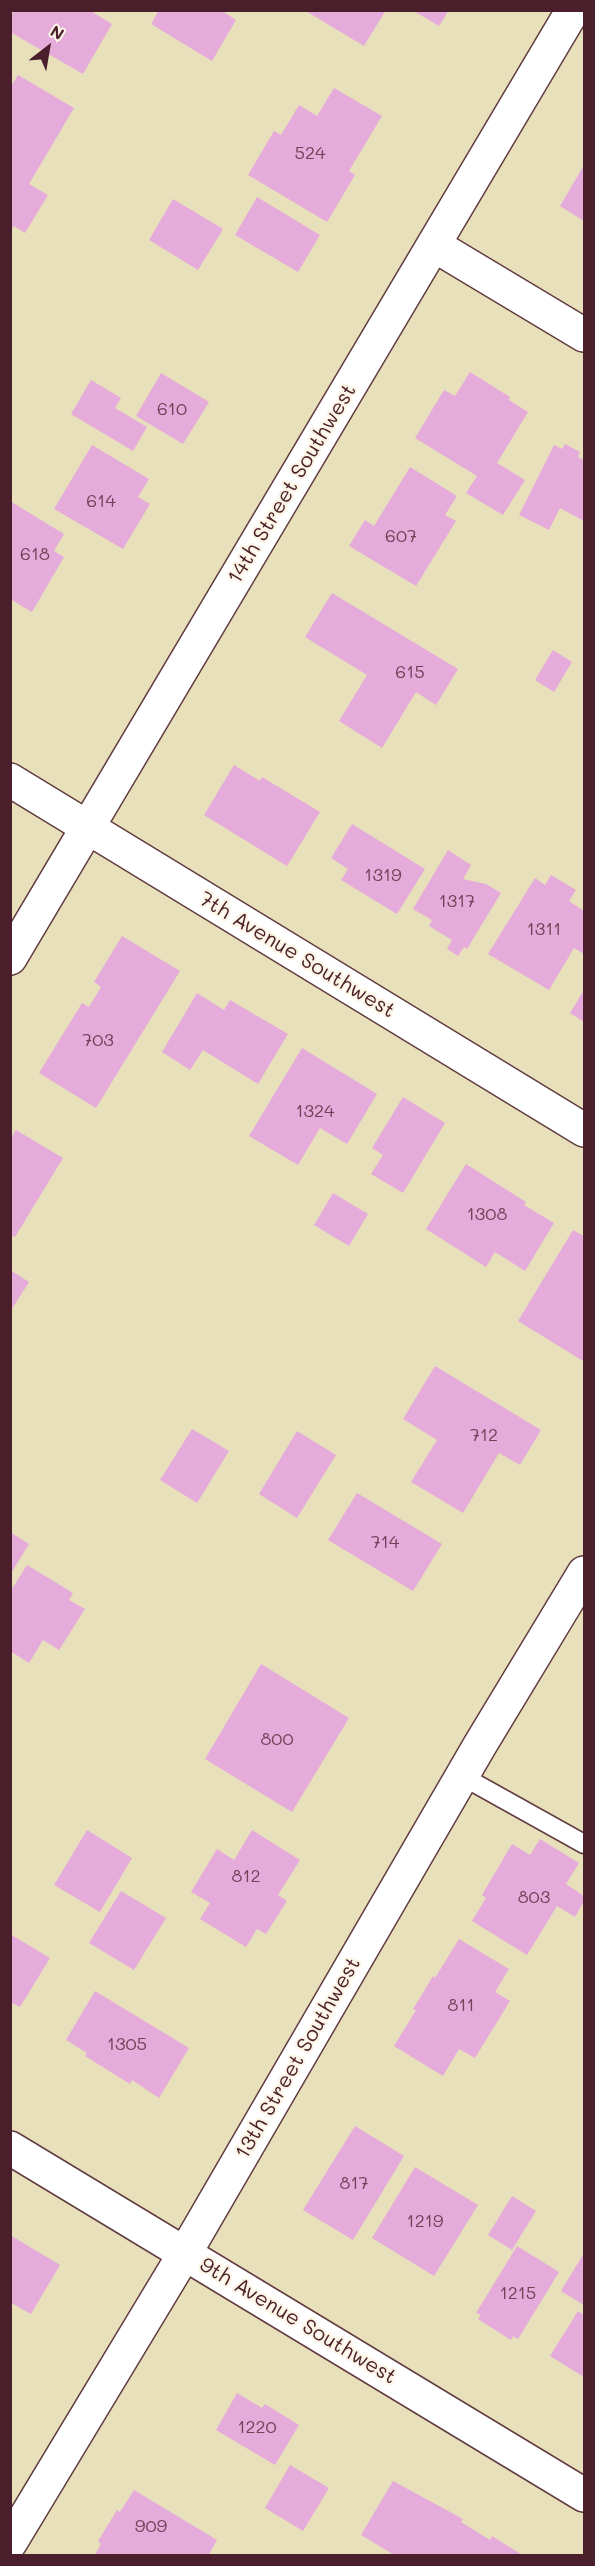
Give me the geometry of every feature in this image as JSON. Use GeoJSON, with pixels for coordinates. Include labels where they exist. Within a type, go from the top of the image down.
{"type":"FeatureCollection","features":[{"type":"Feature","properties":{"kind":"street","name":"14th Street Southwest"},"geometry":{"type":"LineString","coordinates":[[10,958],[573,10]]}},
{"type":"Feature","properties":{"kind":"street"},"geometry":{"type":"LineString","coordinates":[[434,244],[585,335]]}},
{"type":"Feature","properties":{"kind":"street","name":"7th Avenue Southwest"},"geometry":{"type":"LineString","coordinates":[[10,780],[585,1130]]}},
{"type":"Feature","properties":{"kind":"street","name":"13th Street Southwest"},"geometry":{"type":"LineString","coordinates":[[10,2543],[185,2253],[462,1776],[585,1573]]}},
{"type":"Feature","properties":{"kind":"street","name":"9th Avenue Southwest"},"geometry":{"type":"LineString","coordinates":[[10,2148],[585,2495]]}},
{"type":"Feature","properties":{"kind":"lane"},"geometry":{"type":"LineString","coordinates":[[462,1776],[585,1844]]}},
{"type":"Feature","properties":{"kind":"building"},"geometry":{"type":"Polygon","coordinates":[[[15,10],[89,10],[112,24],[83,74],[10,32],[10,18],[15,10]]]}},
{"type":"Feature","properties":{"kind":"building"},"geometry":{"type":"Polygon","coordinates":[[[159,10],[221,10],[236,20],[212,61],[151,24],[159,10]]]}},
{"type":"Feature","properties":{"kind":"building"},"geometry":{"type":"Polygon","coordinates":[[[304,10],[386,10],[364,46],[304,10]]]}},
{"type":"Feature","properties":{"kind":"building"},"geometry":{"type":"Polygon","coordinates":[[[412,10],[449,10],[439,26],[412,10]]]}},
{"type":"Feature","properties":{"kind":"building"},"geometry":{"type":"Polygon","coordinates":[[[18,75],[74,108],[29,184],[48,195],[25,233],[14,226],[10,231],[10,88],[18,75]]]}},
{"type":"Feature","properties":{"kind":"building"},"geometry":{"type":"Polygon","coordinates":[[[334,88],[382,116],[349,171],[355,175],[327,222],[248,175],[274,131],[281,135],[299,105],[317,116],[334,88]]]}},
{"type":"Feature","properties":{"kind":"building"},"geometry":{"type":"Polygon","coordinates":[[[584,165],[584,221],[560,206],[584,165]]]}},
{"type":"Feature","properties":{"kind":"building"},"geometry":{"type":"Polygon","coordinates":[[[257,197],[320,235],[298,272],[235,235],[257,197]]]}},
{"type":"Feature","properties":{"kind":"building"},"geometry":{"type":"Polygon","coordinates":[[[173,199],[223,229],[198,270],[149,240],[173,199]]]}},
{"type":"Feature","properties":{"kind":"building"},"geometry":{"type":"Polygon","coordinates":[[[470,372],[510,397],[509,400],[528,412],[497,463],[525,480],[503,515],[466,493],[477,476],[415,438],[444,390],[455,396],[470,372]]]}},
{"type":"Feature","properties":{"kind":"building"},"geometry":{"type":"Polygon","coordinates":[[[161,373],[209,402],[183,444],[136,416],[161,373]]]}},
{"type":"Feature","properties":{"kind":"building"},"geometry":{"type":"Polygon","coordinates":[[[91,380],[121,398],[115,408],[147,427],[133,451],[71,414],[91,380]]]}},
{"type":"Feature","properties":{"kind":"building"},"geometry":{"type":"Polygon","coordinates":[[[565,444],[580,452],[578,457],[584,460],[584,521],[560,508],[549,530],[519,515],[554,445],[562,449],[565,444]]]}},
{"type":"Feature","properties":{"kind":"building"},"geometry":{"type":"Polygon","coordinates":[[[92,445],[149,479],[138,497],[150,504],[123,549],[54,509],[92,445]]]}},
{"type":"Feature","properties":{"kind":"building"},"geometry":{"type":"Polygon","coordinates":[[[410,467],[457,496],[445,515],[456,521],[416,586],[349,546],[365,520],[374,526],[410,467]]]}},
{"type":"Feature","properties":{"kind":"building"},"geometry":{"type":"Polygon","coordinates":[[[10,501],[64,534],[54,551],[64,557],[32,612],[10,599],[10,501]]]}},
{"type":"Feature","properties":{"kind":"building"},"geometry":{"type":"Polygon","coordinates":[[[332,593],[458,669],[436,705],[416,692],[382,748],[339,721],[367,675],[305,637],[332,593]]]}},
{"type":"Feature","properties":{"kind":"building"},"geometry":{"type":"Polygon","coordinates":[[[553,650],[572,662],[554,692],[535,680],[553,650]]]}},
{"type":"Feature","properties":{"kind":"building"},"geometry":{"type":"Polygon","coordinates":[[[234,765],[260,781],[262,777],[320,812],[287,866],[204,815],[234,765]]]}},
{"type":"Feature","properties":{"kind":"building"},"geometry":{"type":"Polygon","coordinates":[[[352,824],[425,869],[397,914],[341,880],[348,869],[331,858],[352,824]]]}},
{"type":"Feature","properties":{"kind":"building"},"geometry":{"type":"Polygon","coordinates":[[[448,850],[471,865],[463,879],[486,884],[501,893],[467,949],[464,947],[458,956],[447,949],[452,940],[429,926],[432,920],[413,909],[448,850]]]}},
{"type":"Feature","properties":{"kind":"building"},"geometry":{"type":"Polygon","coordinates":[[[551,875],[576,890],[569,901],[584,911],[584,954],[574,948],[549,990],[488,954],[535,878],[545,885],[551,875]]]}},
{"type":"Feature","properties":{"kind":"building"},"geometry":{"type":"Polygon","coordinates":[[[122,936],[180,971],[96,1108],[39,1073],[82,1003],[89,1007],[101,987],[94,982],[122,936]]]}},
{"type":"Feature","properties":{"kind":"building"},"geometry":{"type":"Polygon","coordinates":[[[584,990],[584,1022],[570,1013],[584,990]]]}},
{"type":"Feature","properties":{"kind":"building"},"geometry":{"type":"Polygon","coordinates":[[[197,993],[224,1010],[230,1000],[288,1034],[258,1084],[203,1050],[190,1070],[162,1052],[197,993]]]}},
{"type":"Feature","properties":{"kind":"building"},"geometry":{"type":"Polygon","coordinates":[[[302,1048],[377,1094],[347,1144],[320,1128],[298,1165],[249,1136],[302,1048]]]}},
{"type":"Feature","properties":{"kind":"building"},"geometry":{"type":"Polygon","coordinates":[[[403,1097],[445,1123],[403,1193],[371,1174],[383,1155],[372,1148],[403,1097]]]}},
{"type":"Feature","properties":{"kind":"building"},"geometry":{"type":"Polygon","coordinates":[[[16,1130],[63,1158],[15,1237],[10,1235],[10,1139],[16,1130]]]}},
{"type":"Feature","properties":{"kind":"building"},"geometry":{"type":"Polygon","coordinates":[[[466,1164],[526,1202],[524,1205],[554,1223],[525,1271],[495,1252],[486,1267],[426,1229],[466,1164]]]}},
{"type":"Feature","properties":{"kind":"building"},"geometry":{"type":"Polygon","coordinates":[[[333,1193],[368,1214],[349,1246],[314,1225],[333,1193]]]}},
{"type":"Feature","properties":{"kind":"building"},"geometry":{"type":"Polygon","coordinates":[[[573,1230],[584,1236],[583,1361],[518,1321],[573,1230]]]}},
{"type":"Feature","properties":{"kind":"building"},"geometry":{"type":"Polygon","coordinates":[[[10,1270],[29,1282],[10,1312],[10,1270]]]}},
{"type":"Feature","properties":{"kind":"building"},"geometry":{"type":"Polygon","coordinates":[[[435,1366],[541,1430],[520,1465],[499,1453],[463,1513],[411,1482],[437,1440],[403,1419],[435,1366]]]}},
{"type":"Feature","properties":{"kind":"building"},"geometry":{"type":"Polygon","coordinates":[[[192,1429],[229,1451],[197,1503],[160,1480],[192,1429]]]}},
{"type":"Feature","properties":{"kind":"building"},"geometry":{"type":"Polygon","coordinates":[[[297,1431],[336,1455],[297,1518],[259,1494],[297,1431]]]}},
{"type":"Feature","properties":{"kind":"building"},"geometry":{"type":"Polygon","coordinates":[[[357,1493],[442,1544],[413,1591],[328,1540],[357,1493]]]}},
{"type":"Feature","properties":{"kind":"building"},"geometry":{"type":"Polygon","coordinates":[[[10,1532],[29,1544],[10,1575],[10,1532]]]}},
{"type":"Feature","properties":{"kind":"building"},"geometry":{"type":"Polygon","coordinates":[[[27,1565],[73,1593],[69,1600],[85,1609],[59,1650],[43,1640],[29,1663],[10,1651],[10,1592],[27,1565]]]}},
{"type":"Feature","properties":{"kind":"building"},"geometry":{"type":"Polygon","coordinates":[[[261,1664],[349,1718],[292,1812],[205,1759],[261,1664]]]}},
{"type":"Feature","properties":{"kind":"building"},"geometry":{"type":"Polygon","coordinates":[[[87,1830],[132,1858],[100,1912],[54,1885],[87,1830]]]}},
{"type":"Feature","properties":{"kind":"building"},"geometry":{"type":"Polygon","coordinates":[[[252,1830],[300,1860],[278,1895],[287,1901],[266,1934],[257,1929],[246,1947],[200,1919],[210,1903],[191,1892],[217,1849],[234,1860],[252,1830]]]}},
{"type":"Feature","properties":{"kind":"building"},"geometry":{"type":"Polygon","coordinates":[[[540,1839],[579,1863],[566,1884],[584,1896],[584,1901],[575,1917],[557,1906],[527,1955],[472,1921],[486,1898],[482,1895],[512,1844],[530,1855],[540,1839]]]}},
{"type":"Feature","properties":{"kind":"building"},"geometry":{"type":"Polygon","coordinates":[[[121,1891],[166,1918],[134,1970],[89,1943],[121,1891]]]}},
{"type":"Feature","properties":{"kind":"building"},"geometry":{"type":"Polygon","coordinates":[[[10,1934],[50,1958],[20,2007],[10,2002],[10,1934]]]}},
{"type":"Feature","properties":{"kind":"building"},"geometry":{"type":"Polygon","coordinates":[[[459,1939],[509,1969],[495,1992],[510,2001],[475,2058],[459,2049],[443,2076],[394,2046],[433,1976],[435,1978],[459,1939]]]}},
{"type":"Feature","properties":{"kind":"building"},"geometry":{"type":"Polygon","coordinates":[[[95,1991],[189,2048],[159,2098],[132,2080],[130,2084],[85,2056],[87,2053],[66,2040],[95,1991]]]}},
{"type":"Feature","properties":{"kind":"building"},"geometry":{"type":"Polygon","coordinates":[[[355,2126],[404,2156],[353,2240],[303,2210],[355,2126]]]}},
{"type":"Feature","properties":{"kind":"building"},"geometry":{"type":"Polygon","coordinates":[[[415,2167],[478,2205],[434,2276],[372,2238],[415,2167]]]}},
{"type":"Feature","properties":{"kind":"building"},"geometry":{"type":"Polygon","coordinates":[[[512,2196],[536,2211],[512,2250],[488,2235],[512,2196]]]}},
{"type":"Feature","properties":{"kind":"building"},"geometry":{"type":"Polygon","coordinates":[[[10,2235],[60,2265],[31,2314],[10,2302],[10,2235]]]}},
{"type":"Feature","properties":{"kind":"building"},"geometry":{"type":"Polygon","coordinates":[[[517,2246],[559,2272],[518,2339],[513,2336],[511,2340],[478,2319],[481,2315],[476,2313],[517,2246]]]}},
{"type":"Feature","properties":{"kind":"building"},"geometry":{"type":"Polygon","coordinates":[[[584,2253],[584,2305],[561,2291],[584,2253]]]}},
{"type":"Feature","properties":{"kind":"building"},"geometry":{"type":"Polygon","coordinates":[[[578,2311],[584,2315],[584,2377],[550,2356],[578,2311]]]}},
{"type":"Feature","properties":{"kind":"building"},"geometry":{"type":"Polygon","coordinates":[[[237,2393],[262,2408],[265,2404],[299,2425],[275,2465],[216,2430],[237,2393]]]}},
{"type":"Feature","properties":{"kind":"building"},"geometry":{"type":"Polygon","coordinates":[[[290,2465],[329,2488],[303,2531],[265,2508],[290,2465]]]}},
{"type":"Feature","properties":{"kind":"building"},"geometry":{"type":"Polygon","coordinates":[[[393,2481],[463,2519],[461,2522],[490,2540],[492,2536],[524,2556],[396,2556],[361,2535],[393,2481]]]}},
{"type":"Feature","properties":{"kind":"building"},"geometry":{"type":"Polygon","coordinates":[[[134,2490],[217,2540],[208,2556],[94,2556],[101,2544],[98,2541],[117,2510],[120,2512],[134,2490]]]}}]}
